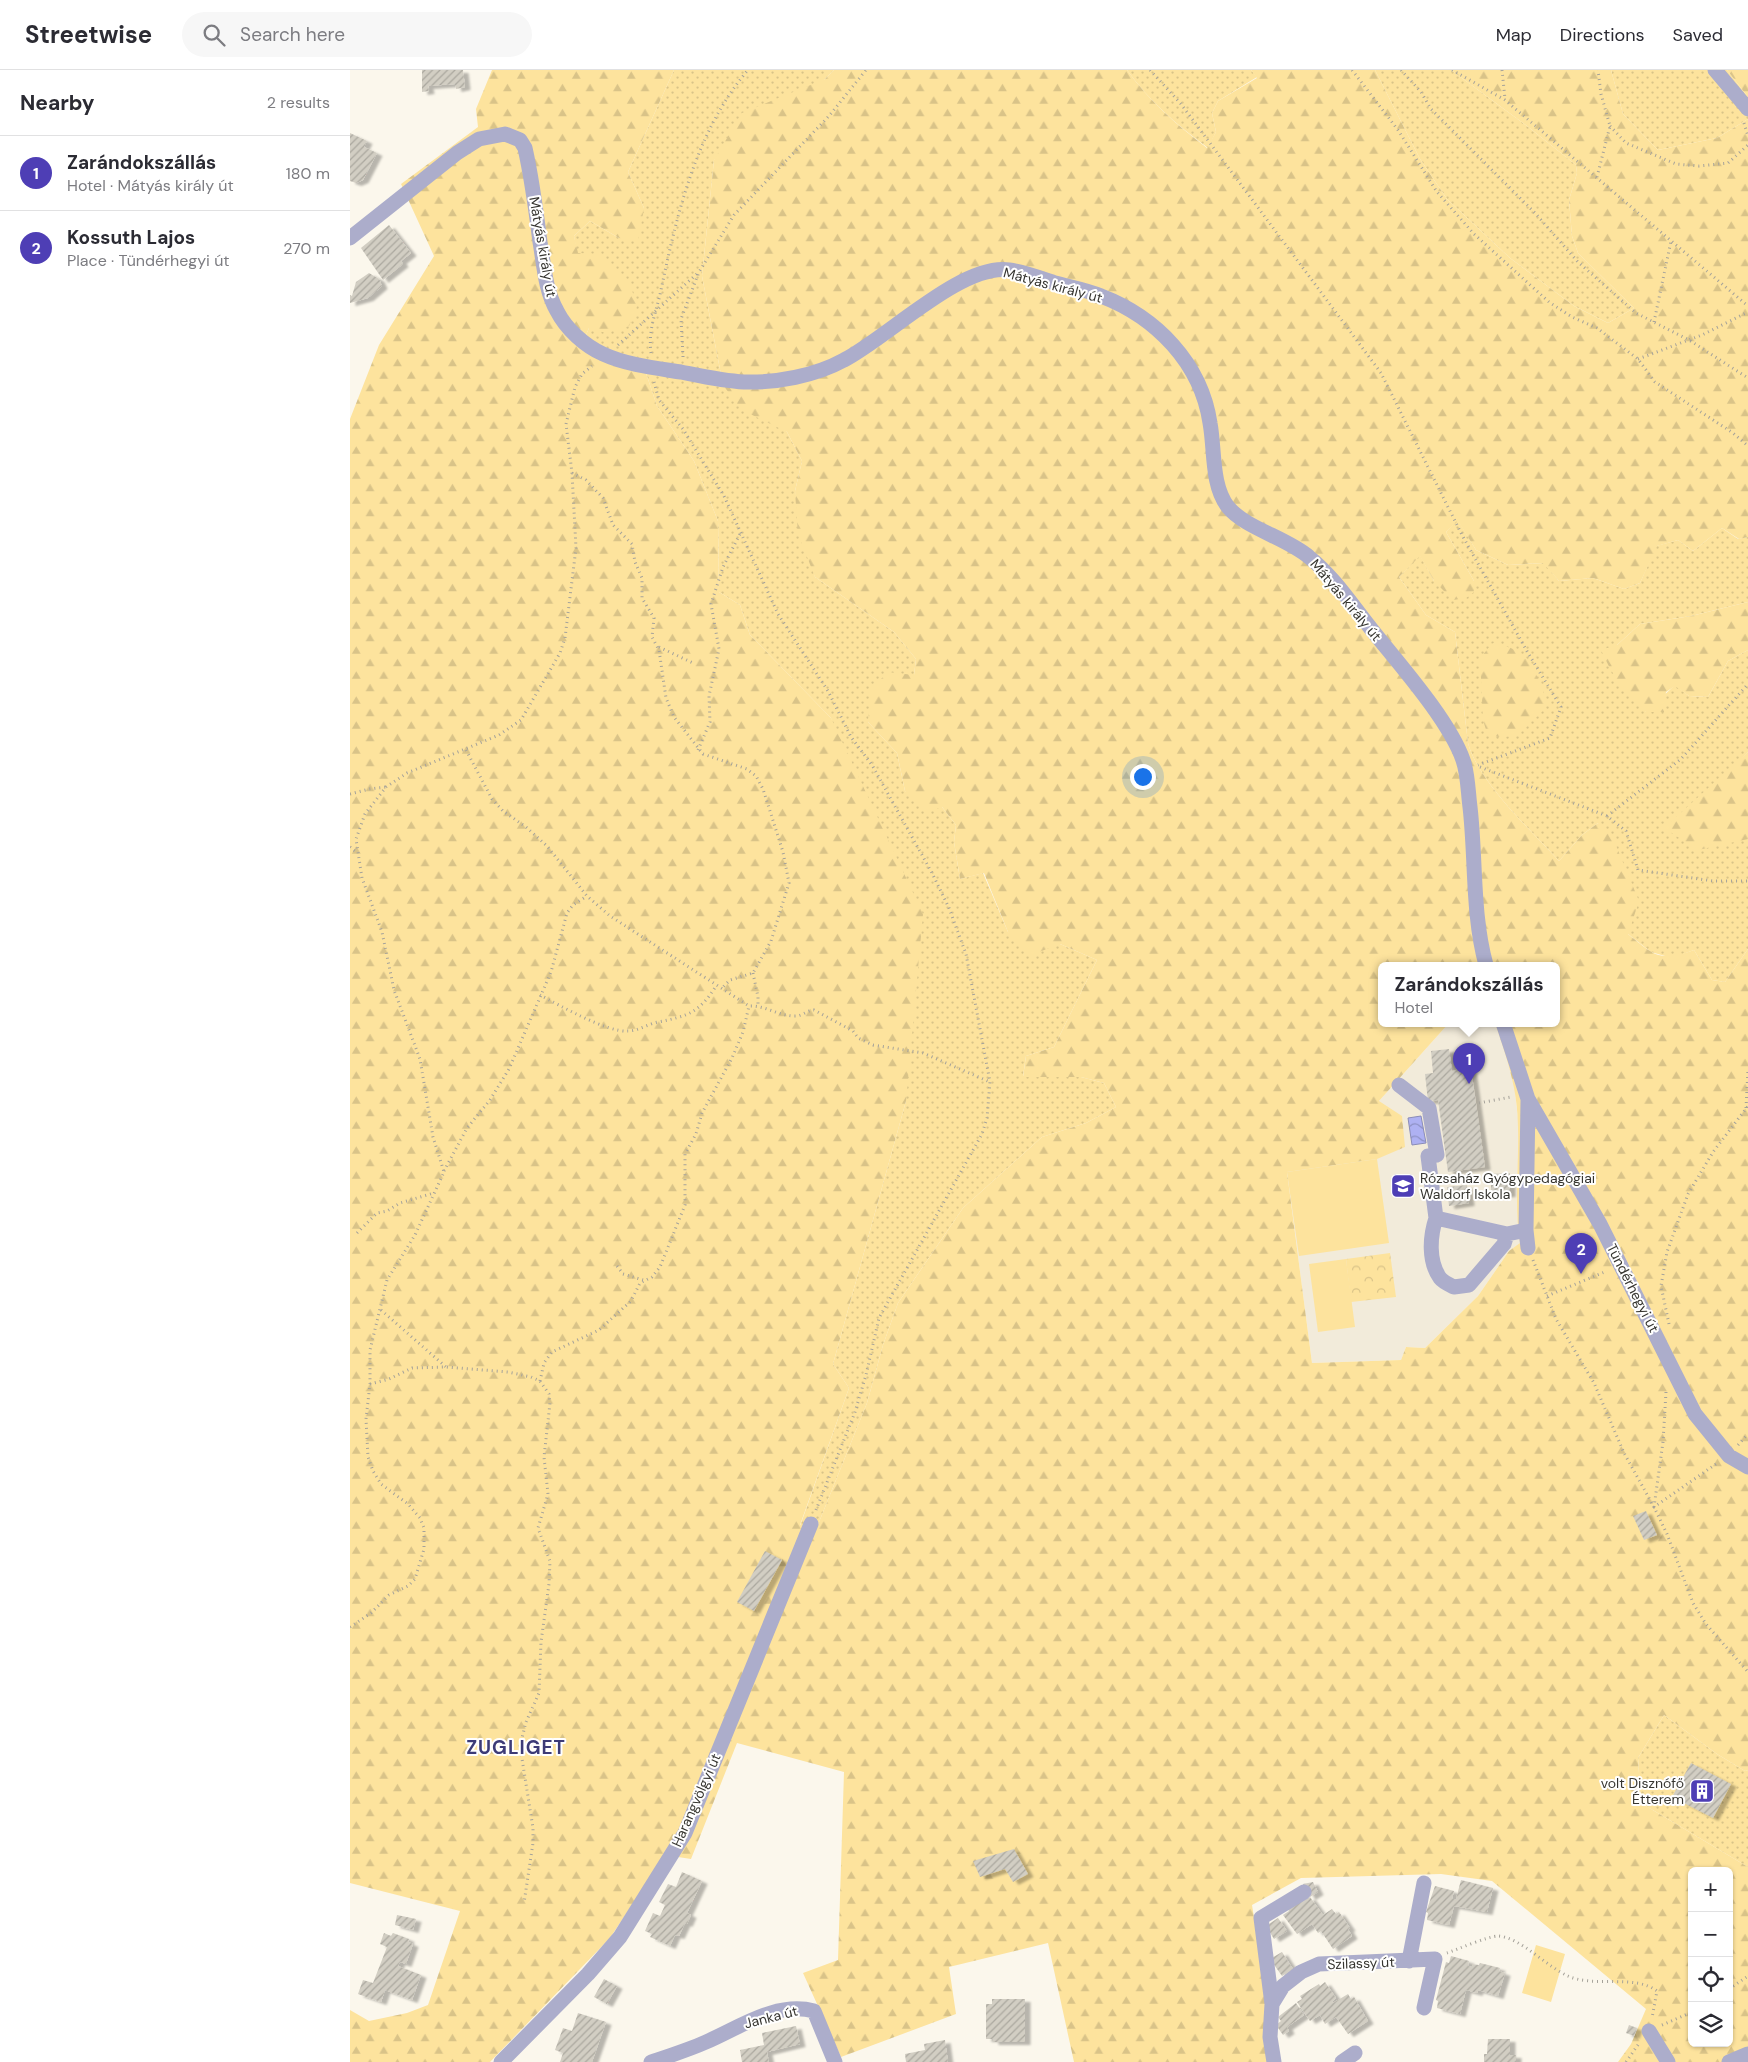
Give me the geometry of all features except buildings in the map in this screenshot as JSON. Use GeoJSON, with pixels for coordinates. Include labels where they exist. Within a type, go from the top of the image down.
{"type":"FeatureCollection","features":[{"type":"Feature","properties":{"kind":"street"},"geometry":{"type":"LineString","coordinates":[[1715,70],[1748,109]]}},
{"type":"Feature","properties":{"kind":"street","name":"Mátyás király út"},"geometry":{"type":"LineString","coordinates":[[350,238],[468,146],[495,134],[513,136],[520,140],[525,148],[546,280],[555,309],[575,333],[604,355],[652,368],[743,382],[786,378],[813,373],[843,361],[955,285],[989,270],[1008,269],[1102,296],[1154,326],[1175,346],[1192,370],[1202,391],[1210,420],[1217,479],[1221,494],[1229,509],[1243,520],[1291,543],[1323,569],[1443,723],[1469,765],[1477,916],[1485,962]]}},
{"type":"Feature","properties":{"kind":"street"},"geometry":{"type":"LineString","coordinates":[[1505,1027],[1527,1097],[1526,1230],[1528,1248]]}},
{"type":"Feature","properties":{"kind":"street"},"geometry":{"type":"LineString","coordinates":[[1399,1086],[1430,1108],[1437,1155],[1428,1156],[1436,1218],[1431,1234],[1432,1257],[1440,1279],[1454,1287],[1469,1284],[1504,1244],[1508,1234]]}},
{"type":"Feature","properties":{"kind":"street","name":"Tündérhegyi út"},"geometry":{"type":"LineString","coordinates":[[1527,1097],[1621,1265],[1696,1414],[1729,1456],[1748,1467]]}},
{"type":"Feature","properties":{"kind":"street"},"geometry":{"type":"LineString","coordinates":[[1436,1218],[1508,1234],[1526,1230]]}},
{"type":"Feature","properties":{"kind":"street","name":"Harangvölgyi út"},"geometry":{"type":"LineString","coordinates":[[502,2062],[588,1974],[620,1938],[685,1833],[811,1524]]}},
{"type":"Feature","properties":{"kind":"street"},"geometry":{"type":"LineString","coordinates":[[1409,1961],[1424,1883]]}},
{"type":"Feature","properties":{"kind":"street"},"geometry":{"type":"LineString","coordinates":[[1274,2062],[1270,2037],[1272,2004],[1261,1918],[1304,1892]]}},
{"type":"Feature","properties":{"kind":"street"},"geometry":{"type":"LineString","coordinates":[[1424,2008],[1435,1959]]}},
{"type":"Feature","properties":{"kind":"street","name":"Szilassy út"},"geometry":{"type":"LineString","coordinates":[[1272,2004],[1283,1986],[1301,1972],[1319,1964],[1435,1959]]}},
{"type":"Feature","properties":{"kind":"street","name":"Janka út"},"geometry":{"type":"LineString","coordinates":[[651,2062],[706,2042],[745,2022],[791,2009],[802,2008],[814,2012],[835,2062]]}},
{"type":"Feature","properties":{"kind":"street"},"geometry":{"type":"LineString","coordinates":[[1649,2030],[1668,2062]]}},
{"type":"Feature","properties":{"kind":"street"},"geometry":{"type":"LineString","coordinates":[[1342,2062],[1355,2053]]}},
{"type":"Feature","properties":{"kind":"street"},"geometry":{"type":"LineString","coordinates":[[1729,2062],[1748,2054]]}},
{"type":"Feature","properties":{"kind":"path"},"geometry":{"type":"LineString","coordinates":[[748,70],[733,88],[699,151],[674,228],[661,294],[654,313],[650,334],[654,386],[660,400],[683,429],[724,496],[778,614],[828,692],[851,737],[872,766],[932,873],[949,908],[966,954],[990,1082],[987,1118],[982,1134],[879,1318],[866,1375],[855,1412],[811,1524]]}},
{"type":"Feature","properties":{"kind":"path"},"geometry":{"type":"LineString","coordinates":[[684,373],[681,319],[699,272],[734,216],[829,116],[866,70]]}},
{"type":"Feature","properties":{"kind":"path"},"geometry":{"type":"LineString","coordinates":[[1150,70],[1181,104],[1381,373],[1462,536],[1528,653],[1561,707],[1550,738],[1469,765]]}},
{"type":"Feature","properties":{"kind":"path"},"geometry":{"type":"LineString","coordinates":[[1352,70],[1398,130],[1437,192],[1474,234],[1549,302],[1572,317],[1597,328],[1638,359],[1655,382],[1733,432],[1748,446]]}},
{"type":"Feature","properties":{"kind":"path"},"geometry":{"type":"LineString","coordinates":[[1401,70],[1421,92],[1431,109],[1535,213],[1578,262],[1636,313],[1689,340],[1748,378]]}},
{"type":"Feature","properties":{"kind":"path"},"geometry":{"type":"LineString","coordinates":[[1452,70],[1505,100],[1748,306]]}},
{"type":"Feature","properties":{"kind":"path"},"geometry":{"type":"LineString","coordinates":[[1502,70],[1505,100]]}},
{"type":"Feature","properties":{"kind":"path"},"geometry":{"type":"LineString","coordinates":[[1598,70],[1601,94],[1610,126],[1626,143],[1676,164],[1699,166],[1728,163],[1748,145]]}},
{"type":"Feature","properties":{"kind":"path"},"geometry":{"type":"LineString","coordinates":[[1597,177],[1610,126]]}},
{"type":"Feature","properties":{"kind":"path"},"geometry":{"type":"LineString","coordinates":[[1654,322],[1671,241]]}},
{"type":"Feature","properties":{"kind":"path"},"geometry":{"type":"LineString","coordinates":[[444,1172],[433,1137],[420,1059],[394,990],[382,932],[366,891],[356,852],[359,827],[365,814],[386,787],[407,774],[499,735],[521,720],[560,653],[565,638],[576,548],[572,473],[566,424],[575,387],[582,374],[699,272]]}},
{"type":"Feature","properties":{"kind":"path"},"geometry":{"type":"LineString","coordinates":[[1638,359],[1689,340],[1748,312]]}},
{"type":"Feature","properties":{"kind":"path"},"geometry":{"type":"LineString","coordinates":[[572,473],[586,480],[603,498],[613,525],[632,544],[635,562],[642,578],[642,598],[654,618],[652,637],[658,647],[668,706],[698,750],[709,757],[747,769],[756,776],[765,794],[783,852],[788,886],[771,941],[753,972],[758,1006]]}},
{"type":"Feature","properties":{"kind":"path"},"geometry":{"type":"LineString","coordinates":[[698,750],[710,722],[709,696],[719,649],[711,604],[724,567],[741,531]]}},
{"type":"Feature","properties":{"kind":"path"},"geometry":{"type":"LineString","coordinates":[[658,647],[693,663]]}},
{"type":"Feature","properties":{"kind":"path"},"geometry":{"type":"LineString","coordinates":[[1607,816],[1681,759],[1748,684]]}},
{"type":"Feature","properties":{"kind":"path"},"geometry":{"type":"LineString","coordinates":[[466,750],[492,799],[503,811],[526,827],[547,846],[586,896],[610,916],[716,986],[748,1006],[758,1006],[769,1011],[794,1016],[814,1010],[853,1031],[858,1038],[873,1045],[923,1053],[990,1082]]}},
{"type":"Feature","properties":{"kind":"path"},"geometry":{"type":"LineString","coordinates":[[1469,765],[1607,816],[1626,831],[1638,870],[1713,881],[1748,881]]}},
{"type":"Feature","properties":{"kind":"path"},"geometry":{"type":"LineString","coordinates":[[350,794],[386,787]]}},
{"type":"Feature","properties":{"kind":"path"},"geometry":{"type":"LineString","coordinates":[[350,848],[356,852]]}},
{"type":"Feature","properties":{"kind":"path"},"geometry":{"type":"LineString","coordinates":[[350,1627],[371,1613],[389,1595],[408,1586],[415,1579],[425,1537],[424,1528],[415,1511],[381,1484],[373,1471],[368,1457],[366,1434],[370,1384],[370,1350],[387,1280],[415,1234],[467,1128],[490,1100],[509,1069],[551,972],[567,913],[573,905],[586,896]]}},
{"type":"Feature","properties":{"kind":"path"},"geometry":{"type":"LineString","coordinates":[[721,988],[730,980],[753,972]]}},
{"type":"Feature","properties":{"kind":"path"},"geometry":{"type":"LineString","coordinates":[[540,995],[591,1020],[629,1031],[656,1022],[686,1016],[706,1002],[716,986]]}},
{"type":"Feature","properties":{"kind":"path"},"geometry":{"type":"LineString","coordinates":[[540,1382],[544,1364],[552,1352],[599,1330],[626,1307],[644,1280],[652,1277],[660,1267],[670,1238],[683,1212],[686,1200],[685,1154],[696,1134],[702,1113],[732,1058],[742,1032],[748,1006]]}},
{"type":"Feature","properties":{"kind":"path"},"geometry":{"type":"LineString","coordinates":[[1661,1286],[1667,1252],[1688,1194],[1713,1152],[1747,1107],[1748,1070]]}},
{"type":"Feature","properties":{"kind":"path"},"geometry":{"type":"LineString","coordinates":[[1479,1103],[1527,1097]]}},
{"type":"Feature","properties":{"kind":"path"},"geometry":{"type":"LineString","coordinates":[[357,1234],[377,1213],[387,1211],[400,1202],[435,1193]]}},
{"type":"Feature","properties":{"kind":"path"},"geometry":{"type":"LineString","coordinates":[[1528,1248],[1556,1319],[1594,1382],[1624,1453],[1667,1534],[1693,1603],[1706,1624],[1748,1672]]}},
{"type":"Feature","properties":{"kind":"path"},"geometry":{"type":"LineString","coordinates":[[1547,1296],[1621,1265]]}},
{"type":"Feature","properties":{"kind":"path"},"geometry":{"type":"LineString","coordinates":[[617,1266],[623,1274],[644,1280]]}},
{"type":"Feature","properties":{"kind":"path"},"geometry":{"type":"LineString","coordinates":[[381,1310],[446,1367]]}},
{"type":"Feature","properties":{"kind":"path"},"geometry":{"type":"LineString","coordinates":[[370,1384],[389,1379],[412,1368],[446,1367],[514,1373],[546,1386],[550,1403],[544,1448],[548,1494],[538,1528],[549,1556],[549,1584],[541,1642],[539,1693],[526,1722],[520,1746],[533,1828],[533,1843],[524,1903]]}},
{"type":"Feature","properties":{"kind":"path"},"geometry":{"type":"LineString","coordinates":[[1654,1507],[1663,1442],[1667,1386]]}},
{"type":"Feature","properties":{"kind":"path"},"geometry":{"type":"LineString","coordinates":[[1654,1507],[1729,1456],[1748,1434]]}},
{"type":"Feature","properties":{"kind":"path"},"geometry":{"type":"LineString","coordinates":[[1435,1959],[1498,1936],[1521,1944],[1543,1962],[1569,1977],[1600,1982],[1649,1985],[1657,1991],[1649,2030]]}},
{"type":"Feature","properties":{"kind":"path"},"geometry":{"type":"LineString","coordinates":[[1733,1986],[1748,1976]]}},
{"type":"Feature","properties":{"kind":"shaded area","name":"Rózsaház Gyógypedagógiai Waldorf Iskola"},"geometry":{"type":"Polygon","coordinates":[[[1445,1027],[1496,1027],[1513,1074],[1519,1127],[1517,1200],[1521,1243],[1509,1251],[1478,1296],[1425,1348],[1406,1347],[1401,1360],[1312,1363],[1287,1172],[1379,1101],[1445,1027]]]}},
{"type":"Feature","properties":{"kind":"green space"},"geometry":{"type":"Polygon","coordinates":[[[492,70],[674,70],[628,172],[644,208],[638,241],[619,238],[590,221],[574,236],[578,253],[598,254],[629,281],[637,306],[629,326],[606,333],[589,328],[586,335],[604,359],[646,373],[657,406],[694,461],[718,521],[719,592],[740,605],[750,635],[831,718],[923,914],[906,1101],[833,1364],[849,1388],[800,1525],[815,1532],[867,1403],[883,1345],[898,1303],[963,1208],[1042,1137],[1086,1123],[1116,1107],[1104,1083],[1081,1077],[1023,1077],[1026,1056],[1054,1047],[1097,960],[1060,944],[1031,955],[1008,932],[984,873],[960,879],[954,842],[956,825],[942,807],[928,812],[905,791],[897,753],[868,722],[871,691],[887,672],[914,675],[916,659],[894,632],[815,577],[798,534],[795,491],[802,461],[787,432],[742,410],[723,385],[702,276],[714,160],[742,113],[825,79],[834,70],[1127,70],[1164,112],[1207,148],[1216,132],[1212,113],[1218,101],[1257,78],[1251,70],[1375,70],[1420,159],[1447,199],[1510,258],[1574,306],[1608,323],[1634,308],[1578,253],[1572,236],[1569,200],[1577,173],[1576,165],[1451,70],[1611,70],[1623,114],[1658,150],[1717,138],[1748,119],[1748,537],[1739,539],[1722,528],[1693,551],[1678,540],[1657,546],[1640,583],[1624,589],[1593,578],[1559,581],[1543,563],[1508,565],[1476,550],[1458,521],[1446,532],[1474,581],[1474,592],[1466,598],[1453,600],[1434,581],[1420,556],[1399,577],[1426,615],[1455,632],[1468,743],[1483,774],[1494,790],[1521,821],[1559,861],[1582,835],[1598,823],[1612,836],[1639,901],[1628,934],[1652,952],[1658,955],[1673,956],[1694,950],[1712,980],[1725,982],[1748,949],[1748,1770],[1745,1771],[1717,1754],[1664,1715],[1638,1758],[1641,1803],[1748,1867],[1748,2062],[1618,2062],[1631,2044],[1646,2009],[1492,1881],[1441,1874],[1301,1878],[1252,1905],[1268,2004],[1274,2062],[1074,2062],[1048,1943],[949,1967],[956,2014],[841,2057],[803,1973],[838,1960],[844,1772],[737,1743],[691,1859],[665,1855],[610,1938],[490,2062],[350,2062],[350,2010],[369,2021],[407,2013],[428,2005],[460,1911],[350,1883],[350,419],[379,345],[434,256],[401,184],[478,127],[476,109],[492,70]],[[1378,962],[1378,1027],[1445,1027],[1379,1101],[1402,1116],[1405,1147],[1377,1159],[1287,1172],[1312,1363],[1401,1360],[1406,1347],[1425,1348],[1478,1296],[1509,1251],[1520,1243],[1517,1214],[1518,1114],[1514,1087],[1496,1027],[1560,1027],[1560,962],[1378,962]]]}},
{"type":"Feature","properties":{"kind":"green space"},"geometry":{"type":"Polygon","coordinates":[[[674,70],[834,70],[825,79],[714,160],[702,276],[723,385],[787,432],[802,461],[795,491],[815,577],[894,632],[916,659],[914,675],[868,722],[897,753],[905,791],[942,807],[956,825],[954,842],[960,879],[983,873],[1008,932],[1060,944],[1097,960],[1054,1047],[1026,1056],[1023,1076],[1081,1077],[1104,1083],[1116,1107],[1086,1123],[1042,1137],[963,1208],[898,1303],[883,1345],[867,1403],[815,1532],[800,1526],[849,1388],[833,1364],[906,1101],[831,718],[750,635],[740,605],[719,592],[718,521],[694,461],[657,406],[646,373],[604,359],[586,335],[589,328],[574,236],[590,221],[619,238],[644,208],[628,172],[674,70]]]}},
{"type":"Feature","properties":{"kind":"green space"},"geometry":{"type":"Polygon","coordinates":[[[1127,70],[1251,70],[1257,77],[1218,101],[1212,113],[1216,132],[1208,148],[1164,112],[1127,70]]]}},
{"type":"Feature","properties":{"kind":"green space"},"geometry":{"type":"Polygon","coordinates":[[[1375,70],[1451,70],[1576,165],[1577,173],[1569,200],[1572,236],[1578,253],[1634,308],[1608,323],[1574,306],[1510,258],[1447,199],[1420,159],[1375,70]]]}},
{"type":"Feature","properties":{"kind":"green space"},"geometry":{"type":"Polygon","coordinates":[[[1611,70],[1727,70],[1748,97],[1748,119],[1717,138],[1658,150],[1623,114],[1611,70]]]}},
{"type":"Feature","properties":{"kind":"green space"},"geometry":{"type":"Polygon","coordinates":[[[1727,70],[1748,70],[1748,97],[1727,70]]]}},
{"type":"Feature","properties":{"kind":"green space"},"geometry":{"type":"Polygon","coordinates":[[[1458,520],[1476,550],[1508,565],[1544,563],[1559,581],[1593,578],[1624,589],[1640,583],[1656,546],[1678,540],[1693,551],[1722,528],[1738,539],[1748,537],[1748,602],[1691,616],[1640,624],[1617,645],[1646,712],[1675,685],[1689,696],[1708,697],[1728,661],[1748,650],[1748,752],[1742,758],[1748,839],[1748,949],[1725,982],[1712,980],[1694,950],[1672,958],[1651,952],[1628,934],[1598,823],[1582,835],[1559,861],[1507,805],[1483,774],[1468,743],[1455,632],[1426,615],[1399,577],[1420,555],[1434,581],[1474,581],[1446,532],[1458,520]]]}},
{"type":"Feature","properties":{"kind":"green space"},"geometry":{"type":"Polygon","coordinates":[[[1748,602],[1748,650],[1728,661],[1708,697],[1689,696],[1675,686],[1666,692],[1664,712],[1646,712],[1638,705],[1620,684],[1601,650],[1617,645],[1640,624],[1691,616],[1748,602]]]}},
{"type":"Feature","properties":{"kind":"green space"},"geometry":{"type":"Polygon","coordinates":[[[1493,643],[1514,649],[1525,657],[1538,679],[1545,698],[1542,711],[1524,730],[1506,737],[1487,733],[1483,720],[1480,658],[1493,643]]]}},
{"type":"Feature","properties":{"kind":"green space"},"geometry":{"type":"Polygon","coordinates":[[[1748,752],[1748,839],[1698,850],[1664,828],[1748,752]]]}},
{"type":"Feature","properties":{"kind":"green space"},"geometry":{"type":"Polygon","coordinates":[[[1377,1159],[1389,1243],[1299,1256],[1287,1172],[1377,1159]]]}},
{"type":"Feature","properties":{"kind":"green space"},"geometry":{"type":"Polygon","coordinates":[[[1390,1253],[1396,1297],[1351,1302],[1346,1259],[1390,1253]]]}},
{"type":"Feature","properties":{"kind":"green space"},"geometry":{"type":"Polygon","coordinates":[[[1346,1259],[1355,1327],[1318,1332],[1309,1264],[1346,1259]]]}},
{"type":"Feature","properties":{"kind":"green space"},"geometry":{"type":"Polygon","coordinates":[[[1664,1715],[1717,1754],[1745,1771],[1748,1770],[1748,1867],[1641,1803],[1638,1758],[1664,1715]]]}},
{"type":"Feature","properties":{"kind":"green space"},"geometry":{"type":"Polygon","coordinates":[[[1536,1945],[1565,1954],[1551,2002],[1522,1993],[1536,1945]]]}},
{"type":"Feature","properties":{"kind":"water"},"geometry":{"type":"Polygon","coordinates":[[[1421,1116],[1426,1143],[1412,1145],[1408,1118],[1421,1116]]]}},
{"type":"Feature","properties":{"kind":"place","name":"Zarándokszállás"},"geometry":{"type":"Point","coordinates":[1469,1084]}},
{"type":"Feature","properties":{"kind":"place","name":"Rózsaház Gyógypedagógiai Waldorf Iskola"},"geometry":{"type":"Point","coordinates":[1403,1186]}},
{"type":"Feature","properties":{"kind":"place","name":"Kossuth Lajos"},"geometry":{"type":"Point","coordinates":[1581,1274]}},
{"type":"Feature","properties":{"kind":"place","name":"volt Disznófő Étterem"},"geometry":{"type":"Point","coordinates":[1702,1791]}},
{"type":"Feature","properties":{"kind":"district","name":"ZUGLIGET"},"geometry":{"type":"Point","coordinates":[516,1747]}}]}
